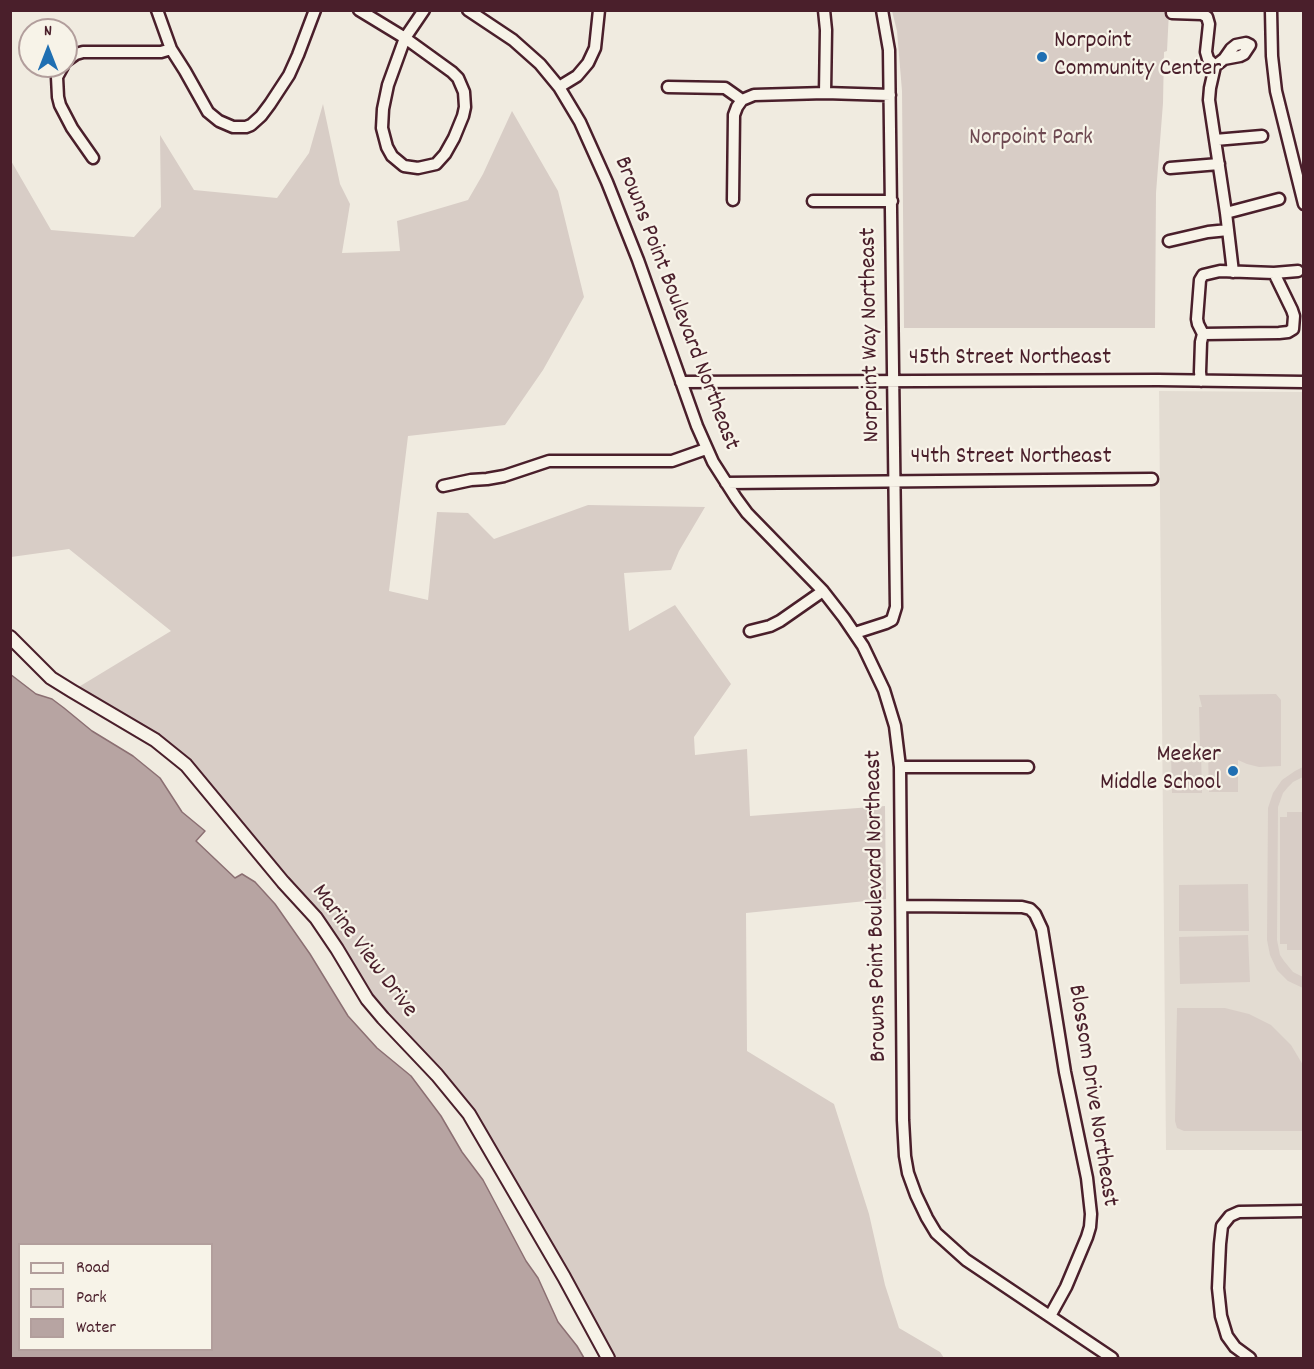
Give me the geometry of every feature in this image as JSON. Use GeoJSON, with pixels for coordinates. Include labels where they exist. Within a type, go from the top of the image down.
{"type":"FeatureCollection","features":[{"type":"Feature","properties":{"kind":"main road","name":"Marine View Drive"},"geometry":{"type":"LineString","coordinates":[[10,637],[51,678],[155,740],[186,765],[283,882],[316,918],[338,949],[367,999],[470,1114],[564,1276],[608,1359]]}},
{"type":"Feature","properties":{"kind":"street"},"geometry":{"type":"LineString","coordinates":[[157,10],[171,49],[208,112],[212,117],[233,127],[250,125],[261,116],[274,98],[289,75],[315,10]]}},
{"type":"Feature","properties":{"kind":"street"},"geometry":{"type":"LineString","coordinates":[[359,10],[405,38],[452,72],[458,78],[464,92],[463,116],[445,154],[436,164],[418,168],[404,166],[392,156],[382,128],[388,85],[405,38],[424,10]]}},
{"type":"Feature","properties":{"kind":"street","name":"Browns Point Boulevard Northeast"},"geometry":{"type":"LineString","coordinates":[[468,10],[513,40],[540,64],[560,87],[580,122],[607,182],[638,260],[706,449],[736,498],[753,519],[823,591],[855,633],[884,690],[895,726],[900,767],[903,1120],[907,1165],[916,1195],[936,1233],[951,1247],[1107,1357]]}},
{"type":"Feature","properties":{"kind":"street"},"geometry":{"type":"LineString","coordinates":[[560,87],[577,76],[588,63],[597,34],[599,10]]}},
{"type":"Feature","properties":{"kind":"street"},"geometry":{"type":"LineString","coordinates":[[824,10],[825,93]]}},
{"type":"Feature","properties":{"kind":"street","name":"Norpoint Way Northeast"},"geometry":{"type":"LineString","coordinates":[[855,633],[892,620],[896,607],[889,50],[882,10]]}},
{"type":"Feature","properties":{"kind":"street"},"geometry":{"type":"LineString","coordinates":[[1271,10],[1271,45],[1276,92],[1299,172],[1304,204]]}},
{"type":"Feature","properties":{"kind":"street"},"geometry":{"type":"LineString","coordinates":[[1172,13],[1202,14],[1208,17],[1206,52],[1208,59],[1215,66]]}},
{"type":"Feature","properties":{"kind":"street"},"geometry":{"type":"LineString","coordinates":[[1233,272],[1209,100],[1210,88],[1215,66],[1224,59],[1244,54],[1250,45],[1271,45]]}},
{"type":"Feature","properties":{"kind":"street"},"geometry":{"type":"LineString","coordinates":[[78,53],[161,52],[171,49]]}},
{"type":"Feature","properties":{"kind":"street"},"geometry":{"type":"LineString","coordinates":[[57,78],[60,105],[72,128],[93,158]]}},
{"type":"Feature","properties":{"kind":"street"},"geometry":{"type":"LineString","coordinates":[[668,87],[725,88],[742,100]]}},
{"type":"Feature","properties":{"kind":"street"},"geometry":{"type":"LineString","coordinates":[[733,200],[735,115],[742,100],[754,95],[825,93],[890,95]]}},
{"type":"Feature","properties":{"kind":"street"},"geometry":{"type":"LineString","coordinates":[[1215,140],[1262,135]]}},
{"type":"Feature","properties":{"kind":"street"},"geometry":{"type":"LineString","coordinates":[[1170,168],[1219,164]]}},
{"type":"Feature","properties":{"kind":"street"},"geometry":{"type":"LineString","coordinates":[[1226,213],[1280,198]]}},
{"type":"Feature","properties":{"kind":"street"},"geometry":{"type":"LineString","coordinates":[[813,201],[892,201]]}},
{"type":"Feature","properties":{"kind":"street"},"geometry":{"type":"LineString","coordinates":[[1169,241],[1228,230]]}},
{"type":"Feature","properties":{"kind":"street"},"geometry":{"type":"LineString","coordinates":[[1201,381],[1203,334],[1198,324],[1200,280],[1203,275],[1220,271],[1274,273],[1298,271]]}},
{"type":"Feature","properties":{"kind":"street"},"geometry":{"type":"LineString","coordinates":[[1203,334],[1298,331],[1292,310],[1274,273]]}},
{"type":"Feature","properties":{"kind":"street","name":"45th Street Northeast"},"geometry":{"type":"LineString","coordinates":[[681,382],[1304,382]]}},
{"type":"Feature","properties":{"kind":"street"},"geometry":{"type":"LineString","coordinates":[[443,486],[504,476],[549,461],[672,461],[706,449]]}},
{"type":"Feature","properties":{"kind":"street","name":"44th Street Northeast"},"geometry":{"type":"LineString","coordinates":[[726,483],[1152,479]]}},
{"type":"Feature","properties":{"kind":"street"},"geometry":{"type":"LineString","coordinates":[[750,631],[780,621],[823,591]]}},
{"type":"Feature","properties":{"kind":"street"},"geometry":{"type":"LineString","coordinates":[[900,767],[1028,767]]}},
{"type":"Feature","properties":{"kind":"street","name":"Blossom Drive Northeast"},"geometry":{"type":"LineString","coordinates":[[902,906],[1013,906],[1030,909],[1039,918],[1044,936],[1065,1072],[1087,1178],[1091,1214],[1087,1237],[1066,1287],[1050,1316]]}},
{"type":"Feature","properties":{"kind":"street"},"geometry":{"type":"LineString","coordinates":[[1250,1359],[1235,1347],[1227,1336],[1221,1316],[1218,1288],[1221,1231],[1225,1221],[1239,1212],[1304,1211]]}},
{"type":"Feature","properties":{"kind":"shaded area","name":"Meeker Middle School"},"geometry":{"type":"Polygon","coordinates":[[[1159,391],[1303,392],[1303,1150],[1166,1150],[1159,391]]]}},
{"type":"Feature","properties":{"kind":"green space","name":"Norpoint Park"},"geometry":{"type":"Polygon","coordinates":[[[892,11],[1169,11],[1167,51],[1164,52],[1163,103],[1156,193],[1155,328],[904,328],[902,91],[897,31],[892,11]]]}},
{"type":"Feature","properties":{"kind":"green space"},"geometry":{"type":"Polygon","coordinates":[[[323,104],[340,184],[350,204],[342,253],[400,251],[397,221],[468,200],[483,174],[512,111],[558,191],[584,297],[543,370],[505,425],[408,436],[389,591],[428,600],[437,512],[468,513],[494,539],[588,505],[705,507],[679,551],[671,570],[624,573],[629,631],[675,605],[731,684],[694,737],[695,755],[747,749],[750,816],[885,806],[886,899],[746,913],[747,1051],[834,1104],[869,1214],[885,1285],[899,1328],[940,1352],[944,1358],[608,1358],[482,1134],[267,864],[155,740],[72,691],[171,631],[69,549],[11,557],[10,159],[51,230],[134,237],[161,207],[160,135],[194,190],[277,198],[309,153],[323,104]]]}},
{"type":"Feature","properties":{"kind":"green space"},"geometry":{"type":"Polygon","coordinates":[[[1276,694],[1281,700],[1281,766],[1259,767],[1238,760],[1238,792],[1209,792],[1208,752],[1225,751],[1222,748],[1200,748],[1199,707],[1202,707],[1199,695],[1276,694]]]}},
{"type":"Feature","properties":{"kind":"green space"},"geometry":{"type":"Polygon","coordinates":[[[1201,752],[1202,793],[1172,793],[1171,753],[1201,752]]]}},
{"type":"Feature","properties":{"kind":"green space"},"geometry":{"type":"Polygon","coordinates":[[[1303,767],[1303,777],[1293,782],[1283,793],[1278,807],[1277,940],[1280,955],[1284,961],[1293,972],[1303,977],[1303,988],[1288,981],[1277,970],[1270,955],[1267,940],[1268,808],[1273,793],[1282,780],[1303,767]]]}},
{"type":"Feature","properties":{"kind":"green space"},"geometry":{"type":"Polygon","coordinates":[[[1287,812],[1303,812],[1303,950],[1287,950],[1287,944],[1280,944],[1280,817],[1287,817],[1287,812]]]}},
{"type":"Feature","properties":{"kind":"green space"},"geometry":{"type":"Polygon","coordinates":[[[1248,884],[1249,931],[1179,931],[1179,885],[1248,884]]]}},
{"type":"Feature","properties":{"kind":"green space"},"geometry":{"type":"Polygon","coordinates":[[[1248,935],[1250,982],[1180,984],[1179,937],[1248,935]]]}},
{"type":"Feature","properties":{"kind":"green space"},"geometry":{"type":"Polygon","coordinates":[[[1177,1008],[1225,1008],[1249,1014],[1271,1025],[1291,1045],[1303,1065],[1303,1131],[1184,1131],[1177,1128],[1175,1121],[1177,1008]]]}},
{"type":"Feature","properties":{"kind":"water"},"geometry":{"type":"Polygon","coordinates":[[[10,674],[36,694],[52,699],[92,731],[133,756],[160,778],[182,812],[205,831],[196,841],[235,878],[242,874],[255,882],[275,904],[310,954],[348,1016],[377,1048],[411,1076],[441,1116],[462,1152],[483,1180],[526,1261],[538,1278],[558,1322],[584,1358],[11,1358],[10,674]]]}},
{"type":"Feature","properties":{"kind":"place","name":"Norpoint Community Center"},"geometry":{"type":"Point","coordinates":[1042,57]}},
{"type":"Feature","properties":{"kind":"place","name":"Meeker Middle School"},"geometry":{"type":"Point","coordinates":[1233,771]}}]}
